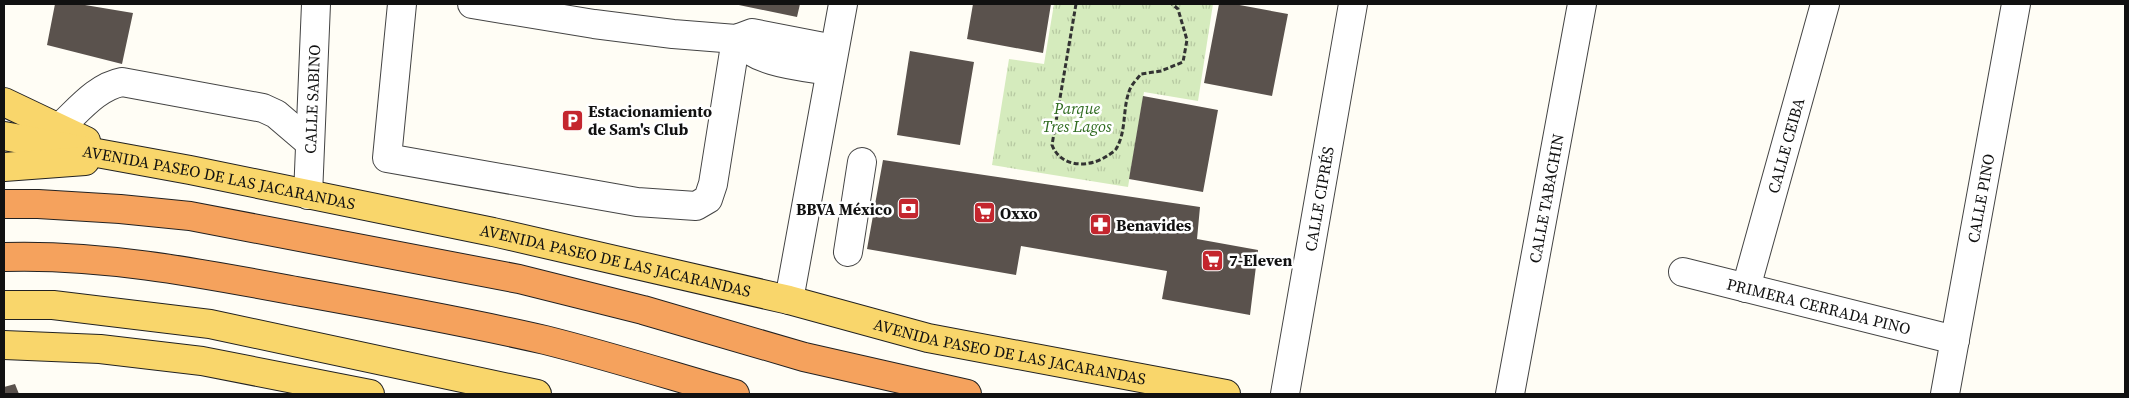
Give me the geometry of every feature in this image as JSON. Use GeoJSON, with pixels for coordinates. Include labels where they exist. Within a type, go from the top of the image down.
{"type":"FeatureCollection","features":[{"type":"Feature","properties":{"kind":"highway"},"geometry":{"type":"LineString","coordinates":[[4,204],[120,209],[218,221],[519,279],[643,310],[804,357],[967,394]]}},
{"type":"Feature","properties":{"kind":"highway"},"geometry":{"type":"LineString","coordinates":[[4,257],[42,256],[114,261],[211,275],[414,313],[546,341],[734,394]]}},
{"type":"Feature","properties":{"kind":"main road"},"geometry":{"type":"LineString","coordinates":[[4,102],[121,158]]}},
{"type":"Feature","properties":{"kind":"main road","name":"AVENIDA PASEO DE LAS JACARANDAS"},"geometry":{"type":"LineString","coordinates":[[4,136],[502,234],[789,300],[928,338],[1226,394]]}},
{"type":"Feature","properties":{"kind":"main road"},"geometry":{"type":"LineString","coordinates":[[4,167],[121,158]]}},
{"type":"Feature","properties":{"kind":"main road"},"geometry":{"type":"LineString","coordinates":[[4,305],[53,305],[210,324],[537,394]]}},
{"type":"Feature","properties":{"kind":"main road"},"geometry":{"type":"LineString","coordinates":[[4,345],[100,349],[202,361],[370,394]]}},
{"type":"Feature","properties":{"kind":"street","name":"CALLE SABINO"},"geometry":{"type":"LineString","coordinates":[[308,195],[316,4]]}},
{"type":"Feature","properties":{"kind":"street"},"geometry":{"type":"LineString","coordinates":[[402,4],[387,158],[637,202],[696,206],[708,199],[713,184],[736,39]]}},
{"type":"Feature","properties":{"kind":"street"},"geometry":{"type":"LineString","coordinates":[[472,4],[594,24],[673,34],[736,39],[746,50],[788,65],[832,60]]}},
{"type":"Feature","properties":{"kind":"street"},"geometry":{"type":"LineString","coordinates":[[789,300],[842,4]]}},
{"type":"Feature","properties":{"kind":"street","name":"CALLE CIPRÉS"},"geometry":{"type":"LineString","coordinates":[[1285,394],[1353,4]]}},
{"type":"Feature","properties":{"kind":"street","name":"CALLE TABACHIN"},"geometry":{"type":"LineString","coordinates":[[1510,394],[1582,4]]}},
{"type":"Feature","properties":{"kind":"street","name":"CALLE CEIBA"},"geometry":{"type":"LineString","coordinates":[[1746,288],[1824,4]]}},
{"type":"Feature","properties":{"kind":"street","name":"CALLE PINO"},"geometry":{"type":"LineString","coordinates":[[1945,394],[2016,4]]}},
{"type":"Feature","properties":{"kind":"street"},"geometry":{"type":"LineString","coordinates":[[59,128],[100,90],[109,85],[122,82],[263,108],[276,114],[310,143]]}},
{"type":"Feature","properties":{"kind":"street"},"geometry":{"type":"LineString","coordinates":[[848,252],[862,162]]}},
{"type":"Feature","properties":{"kind":"street","name":"PRIMERA CERRADA PINO"},"geometry":{"type":"LineString","coordinates":[[1683,272],[1955,340]]}},
{"type":"Feature","properties":{"kind":"path"},"geometry":{"type":"LineString","coordinates":[[1076,4],[1052,145],[1056,155],[1069,162],[1082,165],[1098,162],[1115,151],[1122,135],[1130,88],[1142,74],[1183,62],[1187,40],[1178,9],[1172,4]]}},
{"type":"Feature","properties":{"kind":"green space","name":"Parque Tres Lagos"},"geometry":{"type":"Polygon","coordinates":[[[1054,4],[1213,4],[1198,101],[1144,92],[1128,187],[992,165],[1009,59],[1044,64],[1054,4]]]}},
{"type":"Feature","properties":{"kind":"building"},"geometry":{"type":"Polygon","coordinates":[[[55,4],[79,4],[133,13],[122,64],[47,45],[55,4]]]}},
{"type":"Feature","properties":{"kind":"building"},"geometry":{"type":"Polygon","coordinates":[[[734,4],[800,4],[797,17],[734,4]]]}},
{"type":"Feature","properties":{"kind":"building"},"geometry":{"type":"Polygon","coordinates":[[[973,4],[1051,4],[1043,53],[967,39],[973,4]]]}},
{"type":"Feature","properties":{"kind":"building"},"geometry":{"type":"Polygon","coordinates":[[[1219,4],[1234,4],[1288,14],[1272,96],[1204,83],[1219,4]]]}},
{"type":"Feature","properties":{"kind":"building"},"geometry":{"type":"Polygon","coordinates":[[[910,51],[974,62],[960,145],[897,135],[910,51]]]}},
{"type":"Feature","properties":{"kind":"building"},"geometry":{"type":"Polygon","coordinates":[[[1143,96],[1218,110],[1203,192],[1129,179],[1143,96]]]}},
{"type":"Feature","properties":{"kind":"building"},"geometry":{"type":"Polygon","coordinates":[[[883,160],[1200,207],[1197,239],[1258,250],[1250,315],[1162,299],[1167,271],[1021,246],[1016,275],[867,249],[883,160]]]}},
{"type":"Feature","properties":{"kind":"building"},"geometry":{"type":"Polygon","coordinates":[[[15,384],[19,394],[4,394],[4,387],[15,384]]]}},
{"type":"Feature","properties":{"kind":"place","name":"Estacionamiento de Sam's Club"},"geometry":{"type":"Point","coordinates":[572,120]}},
{"type":"Feature","properties":{"kind":"place","name":"BBVA México"},"geometry":{"type":"Point","coordinates":[908,209]}},
{"type":"Feature","properties":{"kind":"place","name":"Oxxo"},"geometry":{"type":"Point","coordinates":[984,213]}},
{"type":"Feature","properties":{"kind":"place","name":"Benavides"},"geometry":{"type":"Point","coordinates":[1100,225]}},
{"type":"Feature","properties":{"kind":"place","name":"7-Eleven"},"geometry":{"type":"Point","coordinates":[1213,260]}}]}
